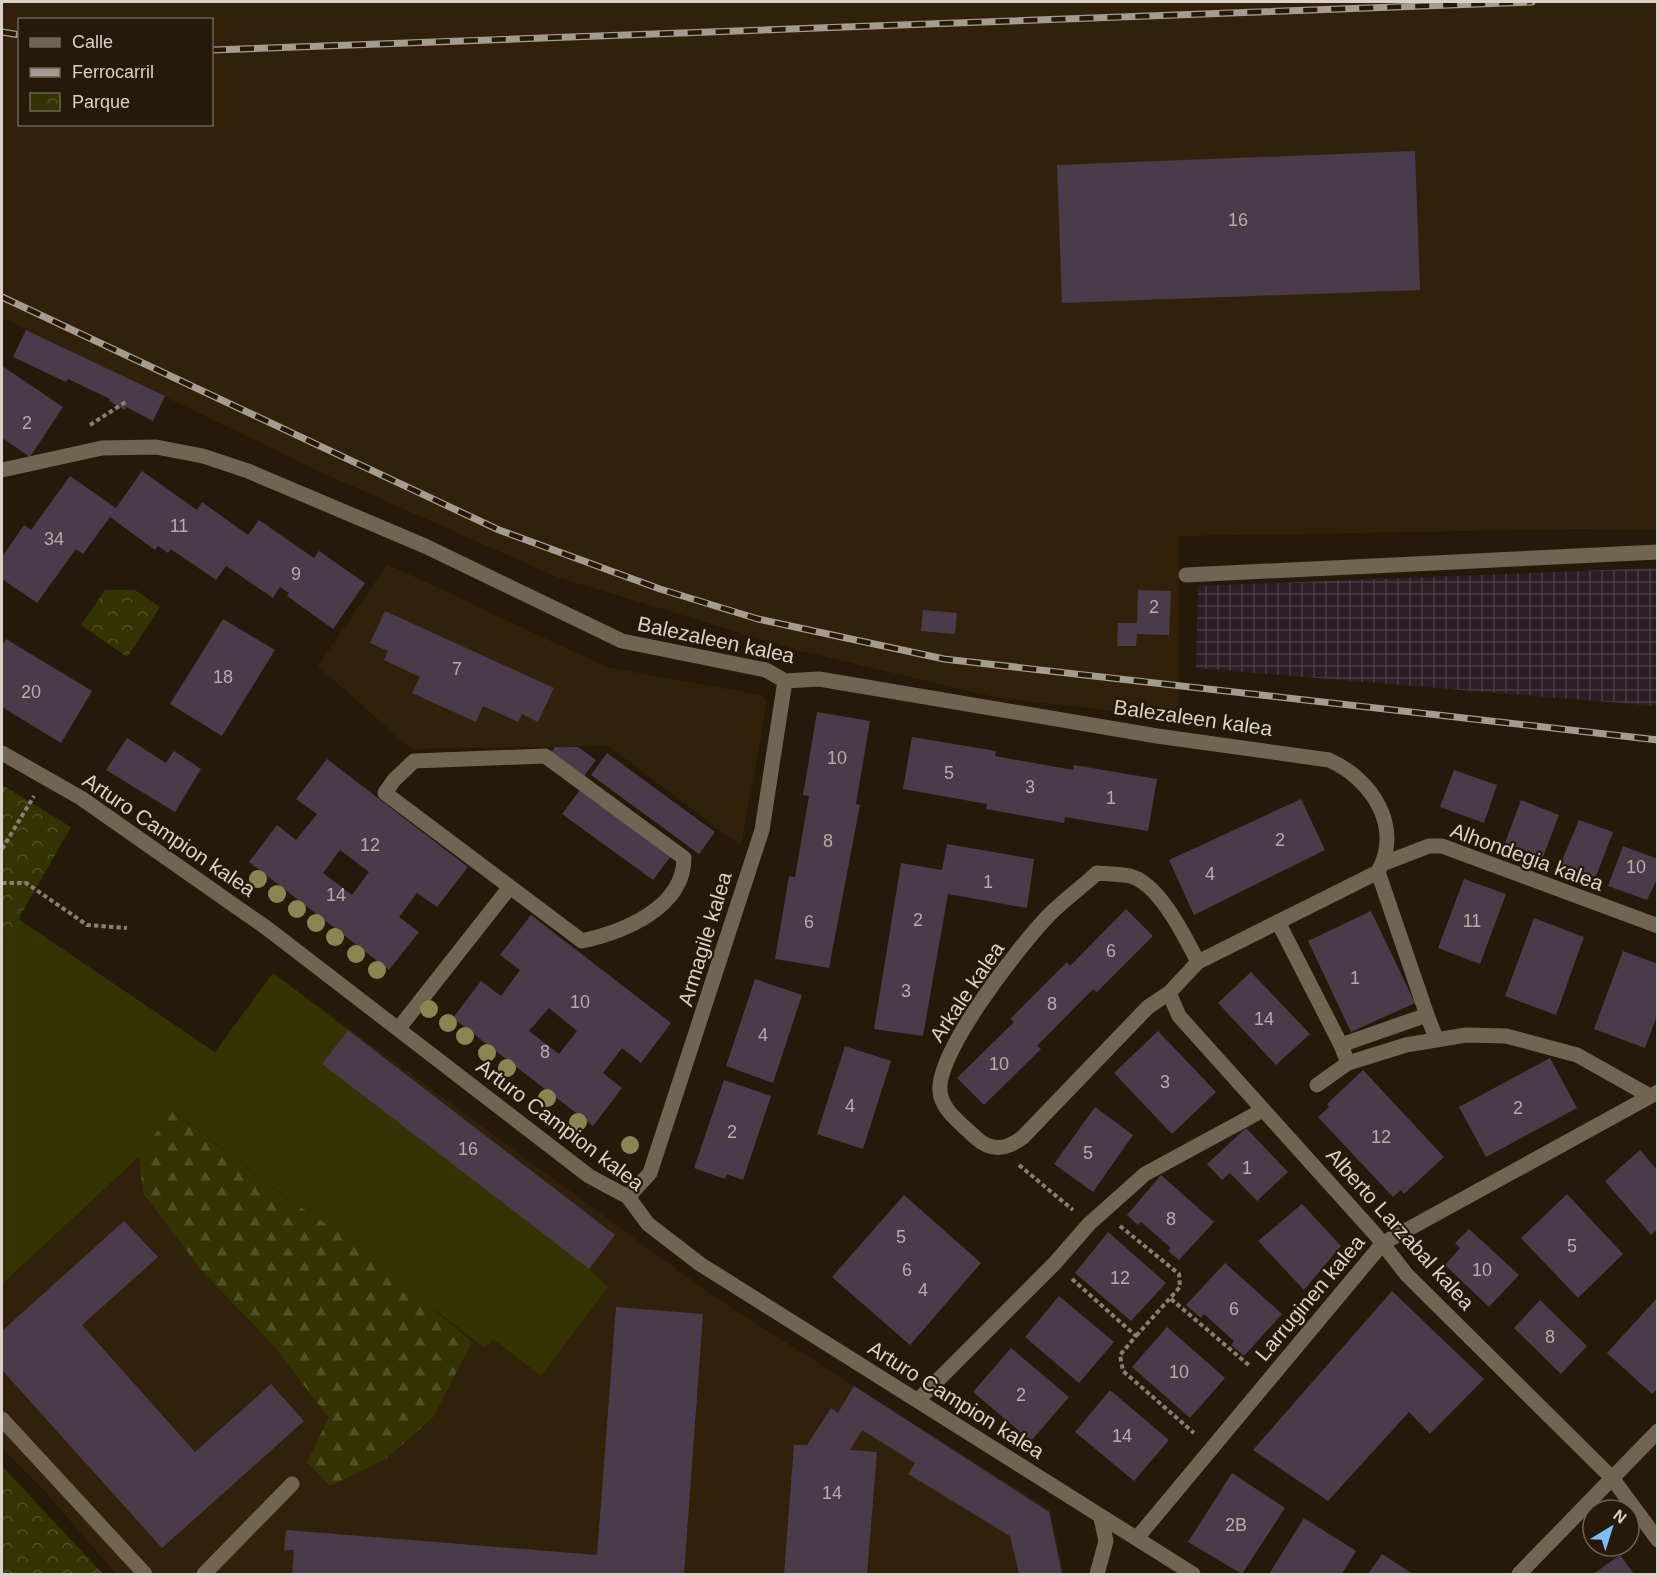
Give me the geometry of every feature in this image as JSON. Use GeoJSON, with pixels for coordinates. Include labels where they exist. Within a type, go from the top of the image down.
{"type":"FeatureCollection","features":[{"type":"Feature","properties":{"kind":"street","name":"Balezaleen kalea"},"geometry":{"type":"LineString","coordinates":[[2,470],[102,448],[156,447],[203,456],[249,471],[425,546],[622,641],[766,670],[785,681],[819,679],[1157,736],[1329,760],[1343,766],[1365,784],[1379,805],[1386,823],[1380,868]]}},
{"type":"Feature","properties":{"kind":"street"},"geometry":{"type":"LineString","coordinates":[[1186,574],[1658,552]]}},
{"type":"Feature","properties":{"kind":"street","name":"Armagile kalea"},"geometry":{"type":"LineString","coordinates":[[628,1197],[650,1173],[762,830],[785,681]]}},
{"type":"Feature","properties":{"kind":"street","name":"Arturo Campion kalea"},"geometry":{"type":"LineString","coordinates":[[2,753],[81,798],[250,916],[399,1028],[589,1176],[628,1197],[648,1224],[700,1264],[1101,1518],[1137,1538],[1192,1575]]}},
{"type":"Feature","properties":{"kind":"street"},"geometry":{"type":"LineString","coordinates":[[545,756],[684,858],[684,874],[664,905],[614,934],[582,941],[510,888],[385,793],[394,780],[414,761],[545,756]]}},
{"type":"Feature","properties":{"kind":"street","name":"Alhondegia kalea"},"geometry":{"type":"LineString","coordinates":[[1380,868],[1429,846],[1442,846],[1658,926]]}},
{"type":"Feature","properties":{"kind":"street"},"geometry":{"type":"LineString","coordinates":[[1380,868],[1436,1038]]}},
{"type":"Feature","properties":{"kind":"street","name":"Arkale kalea"},"geometry":{"type":"LineString","coordinates":[[1198,962],[1175,918],[1156,894],[1132,876],[1098,873],[1049,915],[1000,975],[962,1031],[942,1068],[939,1089],[942,1102],[982,1143],[993,1148],[1011,1146],[1023,1137],[1148,1007],[1169,993],[1198,962],[1380,868]]}},
{"type":"Feature","properties":{"kind":"street"},"geometry":{"type":"LineString","coordinates":[[399,1028],[510,888]]}},
{"type":"Feature","properties":{"kind":"street"},"geometry":{"type":"LineString","coordinates":[[1278,922],[1348,1063]]}},
{"type":"Feature","properties":{"kind":"street","name":"Alberto Larzabal kalea"},"geometry":{"type":"LineString","coordinates":[[1169,993],[1179,1016],[1383,1243],[1407,1275],[1612,1478],[1658,1540]]}},
{"type":"Feature","properties":{"kind":"street"},"geometry":{"type":"LineString","coordinates":[[1341,1045],[1427,1015]]}},
{"type":"Feature","properties":{"kind":"street"},"geometry":{"type":"LineString","coordinates":[[1317,1084],[1348,1063],[1436,1038],[1466,1035],[1506,1036],[1577,1055],[1654,1094]]}},
{"type":"Feature","properties":{"kind":"street","name":"Larruginen kalea"},"geometry":{"type":"LineString","coordinates":[[1137,1538],[1383,1243],[1654,1094]]}},
{"type":"Feature","properties":{"kind":"street"},"geometry":{"type":"LineString","coordinates":[[918,1401],[1055,1263],[1089,1224],[1145,1174],[1263,1110]]}},
{"type":"Feature","properties":{"kind":"street"},"geometry":{"type":"LineString","coordinates":[[2,1419],[145,1575]]}},
{"type":"Feature","properties":{"kind":"street"},"geometry":{"type":"LineString","coordinates":[[1519,1575],[1658,1431]]}},
{"type":"Feature","properties":{"kind":"street"},"geometry":{"type":"LineString","coordinates":[[204,1575],[292,1484]]}},
{"type":"Feature","properties":{"kind":"street"},"geometry":{"type":"LineString","coordinates":[[1097,1575],[1106,1541],[1101,1518]]}},
{"type":"Feature","properties":{"kind":"path"},"geometry":{"type":"LineString","coordinates":[[2,849],[45,779]]}},
{"type":"Feature","properties":{"kind":"path"},"geometry":{"type":"LineString","coordinates":[[2,884],[26,884],[87,925],[127,928]]}},
{"type":"Feature","properties":{"kind":"path"},"geometry":{"type":"LineString","coordinates":[[1033,1176],[1050,1190]]}},
{"type":"Feature","properties":{"kind":"path"},"geometry":{"type":"LineString","coordinates":[[1117,1223],[1179,1274],[1180,1287],[1120,1355],[1122,1371],[1197,1435]]}},
{"type":"Feature","properties":{"kind":"path"},"geometry":{"type":"LineString","coordinates":[[1071,1277],[1136,1336]]}},
{"type":"Feature","properties":{"kind":"path"},"geometry":{"type":"LineString","coordinates":[[1171,1299],[1254,1369]]}},
{"type":"Feature","properties":{"kind":"shaded area"},"geometry":{"type":"Polygon","coordinates":[[[2,2],[1657,2],[1657,530],[1581,529],[1179,536],[1179,718],[998,698],[797,650],[557,577],[325,474],[2,318],[2,2]]]}},
{"type":"Feature","properties":{"kind":"shaded area"},"geometry":{"type":"Polygon","coordinates":[[[387,564],[606,667],[761,695],[767,701],[741,846],[608,746],[411,749],[318,666],[387,564]]]}},
{"type":"Feature","properties":{"kind":"shaded area"},"geometry":{"type":"Polygon","coordinates":[[[1657,568],[1657,706],[1196,668],[1198,586],[1657,568]]]}},
{"type":"Feature","properties":{"kind":"shaded area"},"geometry":{"type":"Polygon","coordinates":[[[273,973],[716,1298],[1050,1510],[1064,1574],[116,1574],[41,1487],[2,1448],[2,1284],[139,1157],[273,973]]]}},
{"type":"Feature","properties":{"kind":"green space"},"geometry":{"type":"Polygon","coordinates":[[[105,590],[135,590],[160,607],[127,657],[81,625],[105,590]]]}},
{"type":"Feature","properties":{"kind":"green space"},"geometry":{"type":"Polygon","coordinates":[[[2,785],[71,827],[2,948],[2,785]]]}},
{"type":"Feature","properties":{"kind":"green space"},"geometry":{"type":"Polygon","coordinates":[[[18,919],[215,1052],[273,973],[348,1030],[322,1064],[589,1269],[608,1287],[541,1376],[493,1339],[485,1348],[173,1111],[139,1157],[2,1284],[2,948],[18,919]]]}},
{"type":"Feature","properties":{"kind":"green space"},"geometry":{"type":"Polygon","coordinates":[[[172,1111],[287,1198],[353,1242],[472,1342],[433,1417],[386,1459],[330,1486],[307,1462],[329,1418],[273,1345],[202,1271],[143,1193],[139,1157],[172,1111]]]}},
{"type":"Feature","properties":{"kind":"green space"},"geometry":{"type":"Polygon","coordinates":[[[2,1466],[103,1574],[2,1574],[2,1466]]]}},
{"type":"Feature","properties":{"kind":"building"},"geometry":{"type":"Polygon","coordinates":[[[1415,151],[1420,290],[1062,303],[1057,165],[1415,151]]]}},
{"type":"Feature","properties":{"kind":"building"},"geometry":{"type":"Polygon","coordinates":[[[26,330],[165,396],[153,421],[126,407],[125,410],[109,401],[110,399],[68,379],[66,382],[13,357],[26,330]]]}},
{"type":"Feature","properties":{"kind":"building"},"geometry":{"type":"Polygon","coordinates":[[[2,366],[63,407],[30,457],[2,438],[2,366]]]}},
{"type":"Feature","properties":{"kind":"building"},"geometry":{"type":"Polygon","coordinates":[[[142,471],[197,510],[202,502],[248,535],[259,520],[314,558],[319,551],[365,583],[333,629],[287,596],[289,593],[280,587],[273,598],[226,566],[216,580],[171,549],[168,553],[158,546],[155,550],[110,517],[83,554],[76,549],[37,603],[2,579],[2,557],[24,525],[31,530],[70,476],[116,508],[142,471]]]}},
{"type":"Feature","properties":{"kind":"building"},"geometry":{"type":"Polygon","coordinates":[[[1138,590],[1171,591],[1169,635],[1137,634],[1136,646],[1117,646],[1118,623],[1137,623],[1138,590]]]}},
{"type":"Feature","properties":{"kind":"building"},"geometry":{"type":"Polygon","coordinates":[[[923,610],[957,613],[955,634],[921,631],[923,610]]]}},
{"type":"Feature","properties":{"kind":"building"},"geometry":{"type":"Polygon","coordinates":[[[385,611],[554,688],[538,722],[522,714],[518,722],[483,706],[476,722],[412,693],[420,677],[384,660],[388,651],[370,643],[385,611]]]}},
{"type":"Feature","properties":{"kind":"building"},"geometry":{"type":"Polygon","coordinates":[[[223,619],[275,650],[222,736],[170,704],[223,619]]]}},
{"type":"Feature","properties":{"kind":"building"},"geometry":{"type":"Polygon","coordinates":[[[6,639],[92,691],[61,743],[2,707],[2,646],[6,639]]]}},
{"type":"Feature","properties":{"kind":"building"},"geometry":{"type":"Polygon","coordinates":[[[817,712],[870,721],[856,804],[860,805],[829,968],[775,959],[789,876],[795,877],[809,796],[803,795],[817,712]]]}},
{"type":"Feature","properties":{"kind":"building"},"geometry":{"type":"Polygon","coordinates":[[[912,737],[996,751],[995,756],[1073,770],[1074,765],[1157,779],[1148,831],[1065,817],[1064,823],[986,809],[987,804],[903,789],[912,737]]]}},
{"type":"Feature","properties":{"kind":"building"},"geometry":{"type":"Polygon","coordinates":[[[127,738],[166,763],[174,751],[201,769],[175,812],[106,770],[127,738]]]}},
{"type":"Feature","properties":{"kind":"building"},"geometry":{"type":"Polygon","coordinates":[[[555,747],[578,747],[596,760],[584,776],[551,752],[555,747]]]}},
{"type":"Feature","properties":{"kind":"building"},"geometry":{"type":"Polygon","coordinates":[[[607,753],[715,832],[699,854],[591,775],[607,753]]]}},
{"type":"Feature","properties":{"kind":"building"},"geometry":{"type":"Polygon","coordinates":[[[327,759],[468,867],[437,907],[417,893],[399,917],[419,932],[389,970],[249,862],[277,825],[296,840],[317,814],[296,799],[327,759]],[[340,850],[323,873],[352,895],[369,872],[340,850]]]}},
{"type":"Feature","properties":{"kind":"building"},"geometry":{"type":"Polygon","coordinates":[[[1454,770],[1497,785],[1484,823],[1440,807],[1454,770]]]}},
{"type":"Feature","properties":{"kind":"building"},"geometry":{"type":"Polygon","coordinates":[[[580,790],[671,856],[653,880],[562,814],[580,790]]]}},
{"type":"Feature","properties":{"kind":"building"},"geometry":{"type":"Polygon","coordinates":[[[1301,799],[1325,850],[1194,915],[1169,860],[1301,799]]]}},
{"type":"Feature","properties":{"kind":"building"},"geometry":{"type":"Polygon","coordinates":[[[1521,800],[1559,815],[1543,857],[1505,843],[1521,800]]]}},
{"type":"Feature","properties":{"kind":"building"},"geometry":{"type":"Polygon","coordinates":[[[1579,820],[1613,832],[1595,879],[1560,865],[1579,820]]]}},
{"type":"Feature","properties":{"kind":"building"},"geometry":{"type":"Polygon","coordinates":[[[947,844],[1034,859],[1027,908],[948,894],[923,1036],[874,1029],[901,863],[942,870],[947,844]]]}},
{"type":"Feature","properties":{"kind":"building"},"geometry":{"type":"Polygon","coordinates":[[[1623,846],[1658,859],[1658,877],[1647,900],[1608,886],[1623,846]]]}},
{"type":"Feature","properties":{"kind":"building"},"geometry":{"type":"Polygon","coordinates":[[[1464,879],[1506,894],[1480,964],[1438,948],[1464,879]]]}},
{"type":"Feature","properties":{"kind":"building"},"geometry":{"type":"Polygon","coordinates":[[[1126,909],[1153,936],[1097,992],[1093,989],[1037,1046],[1041,1049],[984,1105],[957,1078],[1014,1022],[1010,1019],[1067,962],[1070,966],[1126,909]]]}},
{"type":"Feature","properties":{"kind":"building"},"geometry":{"type":"Polygon","coordinates":[[[1371,911],[1415,1003],[1351,1032],[1308,941],[1371,911]]]}},
{"type":"Feature","properties":{"kind":"building"},"geometry":{"type":"Polygon","coordinates":[[[531,915],[671,1023],[641,1063],[622,1048],[603,1073],[622,1088],[593,1126],[453,1018],[481,981],[501,996],[520,970],[500,955],[531,915]],[[549,1008],[529,1031],[559,1054],[577,1031],[549,1008]]]}},
{"type":"Feature","properties":{"kind":"building"},"geometry":{"type":"Polygon","coordinates":[[[1534,918],[1584,937],[1556,1015],[1505,996],[1534,918]]]}},
{"type":"Feature","properties":{"kind":"building"},"geometry":{"type":"Polygon","coordinates":[[[1623,951],[1658,964],[1658,1013],[1645,1048],[1594,1029],[1623,951]]]}},
{"type":"Feature","properties":{"kind":"building"},"geometry":{"type":"Polygon","coordinates":[[[1251,972],[1310,1034],[1276,1065],[1218,1003],[1251,972]]]}},
{"type":"Feature","properties":{"kind":"building"},"geometry":{"type":"Polygon","coordinates":[[[755,979],[802,995],[773,1083],[726,1066],[755,979]]]}},
{"type":"Feature","properties":{"kind":"building"},"geometry":{"type":"Polygon","coordinates":[[[348,1030],[615,1235],[589,1269],[322,1064],[348,1030]]]}},
{"type":"Feature","properties":{"kind":"building"},"geometry":{"type":"Polygon","coordinates":[[[1158,1031],[1216,1092],[1172,1134],[1114,1073],[1158,1031]]]}},
{"type":"Feature","properties":{"kind":"building"},"geometry":{"type":"Polygon","coordinates":[[[845,1046],[891,1061],[863,1149],[817,1134],[845,1046]]]}},
{"type":"Feature","properties":{"kind":"building"},"geometry":{"type":"Polygon","coordinates":[[[1550,1058],[1577,1108],[1486,1157],[1459,1107],[1550,1058]]]}},
{"type":"Feature","properties":{"kind":"building"},"geometry":{"type":"Polygon","coordinates":[[[1363,1070],[1444,1157],[1404,1194],[1401,1190],[1393,1197],[1318,1117],[1329,1107],[1327,1104],[1363,1070]]]}},
{"type":"Feature","properties":{"kind":"building"},"geometry":{"type":"Polygon","coordinates":[[[724,1080],[771,1096],[743,1180],[727,1174],[725,1179],[694,1168],[724,1080]]]}},
{"type":"Feature","properties":{"kind":"building"},"geometry":{"type":"Polygon","coordinates":[[[1095,1107],[1133,1135],[1093,1192],[1054,1164],[1095,1107]]]}},
{"type":"Feature","properties":{"kind":"building"},"geometry":{"type":"Polygon","coordinates":[[[1246,1128],[1288,1172],[1257,1201],[1230,1173],[1222,1180],[1207,1164],[1246,1128]]]}},
{"type":"Feature","properties":{"kind":"building"},"geometry":{"type":"Polygon","coordinates":[[[1640,1150],[1658,1171],[1658,1229],[1651,1235],[1605,1181],[1640,1150]]]}},
{"type":"Feature","properties":{"kind":"building"},"geometry":{"type":"Polygon","coordinates":[[[1161,1175],[1214,1222],[1179,1260],[1168,1251],[1171,1248],[1141,1222],[1138,1225],[1127,1215],[1161,1175]]]}},
{"type":"Feature","properties":{"kind":"building"},"geometry":{"type":"Polygon","coordinates":[[[1567,1194],[1623,1254],[1578,1298],[1521,1238],[1567,1194]]]}},
{"type":"Feature","properties":{"kind":"building"},"geometry":{"type":"Polygon","coordinates":[[[904,1195],[981,1263],[910,1345],[832,1277],[904,1195]]]}},
{"type":"Feature","properties":{"kind":"building"},"geometry":{"type":"Polygon","coordinates":[[[1302,1204],[1341,1246],[1304,1290],[1258,1241],[1302,1204]]]}},
{"type":"Feature","properties":{"kind":"building"},"geometry":{"type":"Polygon","coordinates":[[[124,1221],[158,1257],[82,1325],[195,1452],[271,1384],[304,1421],[162,1548],[2,1370],[2,1331],[124,1221]]]}},
{"type":"Feature","properties":{"kind":"building"},"geometry":{"type":"Polygon","coordinates":[[[1469,1229],[1519,1275],[1489,1307],[1445,1265],[1460,1248],[1455,1243],[1469,1229]]]}},
{"type":"Feature","properties":{"kind":"building"},"geometry":{"type":"Polygon","coordinates":[[[1108,1232],[1166,1283],[1131,1321],[1075,1273],[1108,1232]]]}},
{"type":"Feature","properties":{"kind":"building"},"geometry":{"type":"Polygon","coordinates":[[[1225,1263],[1282,1314],[1244,1356],[1231,1345],[1234,1341],[1204,1314],[1201,1318],[1186,1305],[1225,1263]]]}},
{"type":"Feature","properties":{"kind":"building"},"geometry":{"type":"Polygon","coordinates":[[[1392,1291],[1484,1379],[1430,1434],[1409,1412],[1328,1501],[1253,1450],[1392,1291]]]}},
{"type":"Feature","properties":{"kind":"building"},"geometry":{"type":"Polygon","coordinates":[[[1059,1296],[1114,1342],[1079,1383],[1025,1337],[1059,1296]]]}},
{"type":"Feature","properties":{"kind":"building"},"geometry":{"type":"Polygon","coordinates":[[[1658,1297],[1658,1388],[1652,1394],[1607,1353],[1658,1297]]]}},
{"type":"Feature","properties":{"kind":"building"},"geometry":{"type":"Polygon","coordinates":[[[1540,1300],[1587,1346],[1561,1374],[1514,1328],[1540,1300]]]}},
{"type":"Feature","properties":{"kind":"building"},"geometry":{"type":"Polygon","coordinates":[[[616,1307],[703,1314],[684,1574],[292,1574],[294,1550],[284,1550],[286,1530],[597,1555],[616,1307]]]}},
{"type":"Feature","properties":{"kind":"building"},"geometry":{"type":"Polygon","coordinates":[[[1167,1327],[1225,1378],[1190,1418],[1132,1367],[1167,1327]]]}},
{"type":"Feature","properties":{"kind":"building"},"geometry":{"type":"Polygon","coordinates":[[[1011,1348],[1069,1397],[1031,1441],[973,1392],[1011,1348]]]}},
{"type":"Feature","properties":{"kind":"building"},"geometry":{"type":"Polygon","coordinates":[[[854,1386],[1049,1512],[1062,1574],[1019,1574],[1010,1536],[908,1474],[915,1463],[862,1430],[850,1450],[877,1452],[867,1574],[784,1574],[794,1445],[807,1445],[831,1408],[838,1413],[854,1386]]]}},
{"type":"Feature","properties":{"kind":"building"},"geometry":{"type":"Polygon","coordinates":[[[1110,1390],[1169,1440],[1134,1481],[1075,1432],[1110,1390]]]}},
{"type":"Feature","properties":{"kind":"building"},"geometry":{"type":"Polygon","coordinates":[[[1232,1473],[1285,1508],[1242,1574],[1188,1542],[1232,1473]]]}},
{"type":"Feature","properties":{"kind":"building"},"geometry":{"type":"Polygon","coordinates":[[[1304,1518],[1356,1551],[1342,1574],[1269,1574],[1304,1518]]]}},
{"type":"Feature","properties":{"kind":"building"},"geometry":{"type":"Polygon","coordinates":[[[1382,1554],[1413,1574],[1368,1574],[1382,1554]]]}},
{"type":"Feature","properties":{"kind":"building"},"geometry":{"type":"Polygon","coordinates":[[[1616,1558],[1622,1558],[1634,1574],[1593,1574],[1616,1558]]]}},
{"type":"Feature","properties":{"kind":"railway"},"geometry":{"type":"LineString","coordinates":[[213,50],[1532,2]]}},
{"type":"Feature","properties":{"kind":"railway"},"geometry":{"type":"LineString","coordinates":[[2,32],[18,35]]}},
{"type":"Feature","properties":{"kind":"railway"},"geometry":{"type":"LineString","coordinates":[[2,297],[499,530],[660,589],[758,619],[944,659],[1658,740]]}}]}
